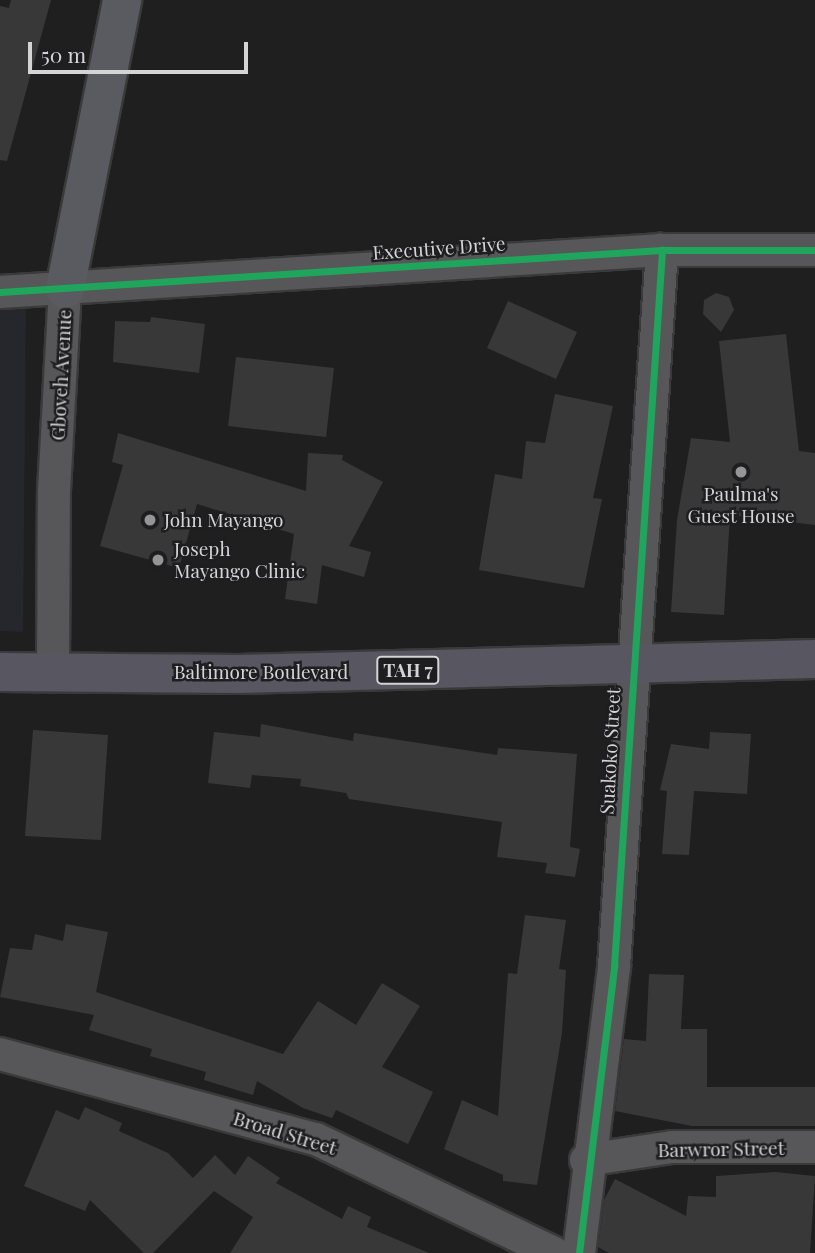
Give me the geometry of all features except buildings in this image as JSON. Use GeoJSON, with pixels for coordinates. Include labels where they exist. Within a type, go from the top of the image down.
{"type":"FeatureCollection","features":[{"type":"Feature","properties":{"kind":"highway","name":"Baltimore Boulevard"},"geometry":{"type":"LineString","coordinates":[[0,672],[239,674],[815,659]]}},
{"type":"Feature","properties":{"kind":"main road","name":"Gboveh Avenue"},"geometry":{"type":"LineString","coordinates":[[65,289],[122,0]]}},
{"type":"Feature","properties":{"kind":"street","name":"Executive Drive"},"geometry":{"type":"LineString","coordinates":[[0,292],[662,250],[815,250]]}},
{"type":"Feature","properties":{"kind":"street","name":"Suakoko Street"},"geometry":{"type":"LineString","coordinates":[[579,1253],[586,1160],[614,966],[630,665],[662,250]]}},
{"type":"Feature","properties":{"kind":"street","name":"Gboveh Avenue"},"geometry":{"type":"LineString","coordinates":[[53,671],[54,492],[65,289]]}},
{"type":"Feature","properties":{"kind":"street","name":"Broad Street"},"geometry":{"type":"LineString","coordinates":[[0,1054],[316,1139],[554,1253]]}},
{"type":"Feature","properties":{"kind":"street","name":"Barwror Street"},"geometry":{"type":"LineString","coordinates":[[586,1160],[672,1147],[815,1147]]}},
{"type":"Feature","properties":{"kind":"shaded area"},"geometry":{"type":"Polygon","coordinates":[[[26,305],[23,632],[0,631],[0,308],[26,305]]]}},
{"type":"Feature","properties":{"kind":"cycle path"},"geometry":{"type":"LineString","coordinates":[[0,292],[662,250],[815,250]]}},
{"type":"Feature","properties":{"kind":"cycle path"},"geometry":{"type":"LineString","coordinates":[[579,1253],[614,966],[662,250]]}},
{"type":"Feature","properties":{"kind":"place","name":"Paulma's Guest House"},"geometry":{"type":"Point","coordinates":[741,472]}},
{"type":"Feature","properties":{"kind":"place","name":"John Mayango"},"geometry":{"type":"Point","coordinates":[150,520]}},
{"type":"Feature","properties":{"kind":"place","name":"Joseph Mayango Clinic"},"geometry":{"type":"Point","coordinates":[158,560]}}]}
